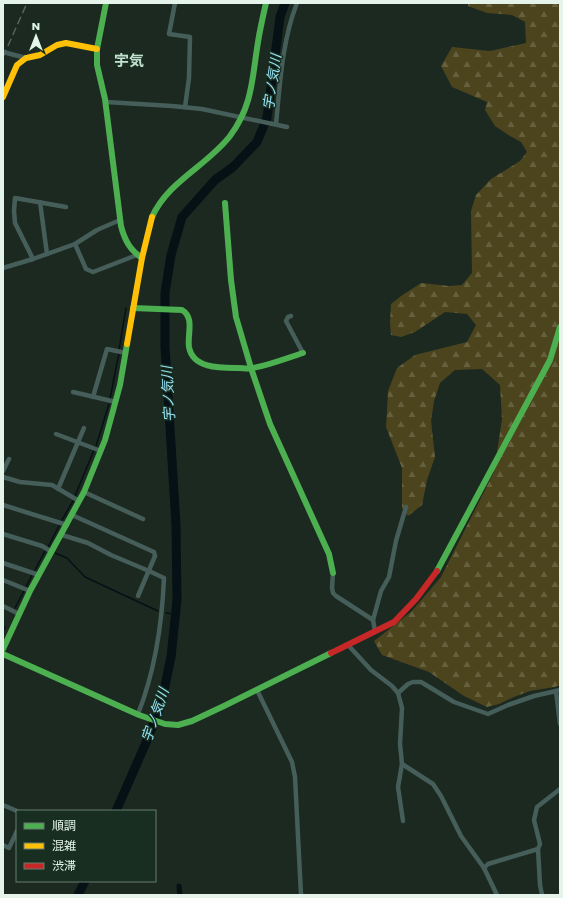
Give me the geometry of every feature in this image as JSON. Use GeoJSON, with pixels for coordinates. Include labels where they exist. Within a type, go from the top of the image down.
{"type":"FeatureCollection","features":[{"type":"Feature","properties":{"kind":"street"},"geometry":{"type":"LineString","coordinates":[[106,3],[97,49],[97,65],[106,102],[120,220],[127,245],[139,256]]}},
{"type":"Feature","properties":{"kind":"street"},"geometry":{"type":"LineString","coordinates":[[174,3],[169,34],[190,38],[189,78],[185,107]]}},
{"type":"Feature","properties":{"kind":"street"},"geometry":{"type":"LineString","coordinates":[[3,649],[30,591],[62,535],[84,492],[101,451],[116,402],[126,353],[139,256],[151,220],[157,206],[181,180],[229,137],[242,117],[252,88],[258,41],[266,3]]}},
{"type":"Feature","properties":{"kind":"street"},"geometry":{"type":"LineString","coordinates":[[275,124],[288,30],[297,3]]}},
{"type":"Feature","properties":{"kind":"street"},"geometry":{"type":"LineString","coordinates":[[3,97],[17,65],[26,58],[40,55],[57,45],[66,43],[97,49]]}},
{"type":"Feature","properties":{"kind":"street"},"geometry":{"type":"LineString","coordinates":[[3,52],[26,58]]}},
{"type":"Feature","properties":{"kind":"street"},"geometry":{"type":"LineString","coordinates":[[106,102],[202,109],[287,127]]}},
{"type":"Feature","properties":{"kind":"street"},"geometry":{"type":"LineString","coordinates":[[33,259],[15,223],[15,198],[66,207]]}},
{"type":"Feature","properties":{"kind":"street"},"geometry":{"type":"LineString","coordinates":[[40,202],[47,254]]}},
{"type":"Feature","properties":{"kind":"street"},"geometry":{"type":"LineString","coordinates":[[225,203],[231,280],[236,317],[270,424],[329,554],[333,573],[333,592],[336,596],[372,620]]}},
{"type":"Feature","properties":{"kind":"street"},"geometry":{"type":"LineString","coordinates":[[3,268],[75,244],[96,230],[120,220]]}},
{"type":"Feature","properties":{"kind":"street"},"geometry":{"type":"LineString","coordinates":[[75,244],[86,269],[93,272],[139,256]]}},
{"type":"Feature","properties":{"kind":"street"},"geometry":{"type":"LineString","coordinates":[[132,308],[185,311],[189,316],[189,347],[194,356],[201,362],[214,367],[251,368],[303,352],[286,322],[288,317],[291,316]]}},
{"type":"Feature","properties":{"kind":"street"},"geometry":{"type":"LineString","coordinates":[[3,654],[139,714],[166,724],[178,725],[192,722],[394,622],[416,600],[436,573],[550,360],[560,327]]}},
{"type":"Feature","properties":{"kind":"street"},"geometry":{"type":"LineString","coordinates":[[93,397],[107,349],[126,353]]}},
{"type":"Feature","properties":{"kind":"street"},"geometry":{"type":"LineString","coordinates":[[73,392],[116,402]]}},
{"type":"Feature","properties":{"kind":"street"},"geometry":{"type":"LineString","coordinates":[[58,489],[84,428]]}},
{"type":"Feature","properties":{"kind":"street"},"geometry":{"type":"LineString","coordinates":[[56,434],[101,451]]}},
{"type":"Feature","properties":{"kind":"street"},"geometry":{"type":"LineString","coordinates":[[3,471],[8,459]]}},
{"type":"Feature","properties":{"kind":"street"},"geometry":{"type":"LineString","coordinates":[[3,477],[31,484],[52,485],[79,501]]}},
{"type":"Feature","properties":{"kind":"street"},"geometry":{"type":"LineString","coordinates":[[84,492],[143,519]]}},
{"type":"Feature","properties":{"kind":"street"},"geometry":{"type":"LineString","coordinates":[[3,505],[67,525]]}},
{"type":"Feature","properties":{"kind":"street"},"geometry":{"type":"LineString","coordinates":[[375,631],[372,620],[381,591],[389,577],[396,542],[406,507]]}},
{"type":"Feature","properties":{"kind":"street"},"geometry":{"type":"LineString","coordinates":[[72,516],[154,552],[155,556],[138,596]]}},
{"type":"Feature","properties":{"kind":"street"},"geometry":{"type":"LineString","coordinates":[[3,534],[42,546],[52,552]]}},
{"type":"Feature","properties":{"kind":"street"},"geometry":{"type":"LineString","coordinates":[[62,535],[88,543],[164,578],[162,611],[146,695],[139,714]]}},
{"type":"Feature","properties":{"kind":"street"},"geometry":{"type":"LineString","coordinates":[[3,563],[39,576]]}},
{"type":"Feature","properties":{"kind":"street"},"geometry":{"type":"LineString","coordinates":[[3,580],[30,591]]}},
{"type":"Feature","properties":{"kind":"street"},"geometry":{"type":"LineString","coordinates":[[3,606],[19,614]]}},
{"type":"Feature","properties":{"kind":"street"},"geometry":{"type":"LineString","coordinates":[[348,645],[371,670],[392,686],[398,693],[402,708],[400,744],[402,764],[398,787],[403,821]]}},
{"type":"Feature","properties":{"kind":"street"},"geometry":{"type":"LineString","coordinates":[[398,693],[408,684],[413,682],[421,682],[454,702],[488,714],[534,696],[558,691],[560,724]]}},
{"type":"Feature","properties":{"kind":"street"},"geometry":{"type":"LineString","coordinates":[[257,690],[292,762],[295,777],[301,895]]}},
{"type":"Feature","properties":{"kind":"street"},"geometry":{"type":"LineString","coordinates":[[402,764],[433,784],[442,796],[461,836],[484,868],[497,895]]}},
{"type":"Feature","properties":{"kind":"street"},"geometry":{"type":"LineString","coordinates":[[542,895],[538,849],[540,844],[534,820],[537,807],[560,788]]}},
{"type":"Feature","properties":{"kind":"street"},"geometry":{"type":"LineString","coordinates":[[3,805],[16,811]]}},
{"type":"Feature","properties":{"kind":"street"},"geometry":{"type":"LineString","coordinates":[[3,845],[9,848],[16,833]]}},
{"type":"Feature","properties":{"kind":"street"},"geometry":{"type":"LineString","coordinates":[[484,868],[488,864],[538,849]]}},
{"type":"Feature","properties":{"kind":"green space"},"geometry":{"type":"Polygon","coordinates":[[[468,3],[560,3],[560,685],[530,691],[499,704],[487,707],[464,696],[429,672],[382,655],[374,641],[411,612],[441,577],[494,472],[502,419],[500,385],[482,369],[455,370],[440,383],[434,401],[431,421],[435,457],[427,480],[422,505],[408,516],[402,508],[402,468],[386,427],[388,391],[397,368],[415,355],[467,342],[476,325],[467,314],[445,312],[415,332],[401,337],[391,335],[391,304],[421,283],[449,286],[462,285],[472,273],[471,211],[476,195],[491,179],[520,161],[527,152],[521,142],[495,126],[485,110],[487,102],[452,87],[441,66],[452,47],[490,51],[526,43],[525,22],[512,15],[487,13],[468,6],[468,3]]]}},
{"type":"Feature","properties":{"kind":"waterway","name":"宇ノ気川"},"geometry":{"type":"LineString","coordinates":[[116,810],[161,705],[171,657],[177,600],[176,525],[165,347],[165,293],[171,255],[182,217],[215,180],[233,167],[257,142],[267,118],[280,17],[285,3]]}},
{"type":"Feature","properties":{"kind":"waterway"},"geometry":{"type":"LineString","coordinates":[[119,350],[126,308]]}},
{"type":"Feature","properties":{"kind":"waterway"},"geometry":{"type":"LineString","coordinates":[[110,399],[119,353]]}},
{"type":"Feature","properties":{"kind":"waterway"},"geometry":{"type":"LineString","coordinates":[[96,446],[109,404]]}},
{"type":"Feature","properties":{"kind":"waterway"},"geometry":{"type":"LineString","coordinates":[[75,496],[94,450]]}},
{"type":"Feature","properties":{"kind":"waterway"},"geometry":{"type":"LineString","coordinates":[[62,520],[73,501]]}},
{"type":"Feature","properties":{"kind":"waterway"},"geometry":{"type":"LineString","coordinates":[[48,547],[60,524]]}},
{"type":"Feature","properties":{"kind":"waterway"},"geometry":{"type":"LineString","coordinates":[[35,570],[45,551]]}},
{"type":"Feature","properties":{"kind":"waterway"},"geometry":{"type":"LineString","coordinates":[[55,553],[67,558],[85,577],[158,611]]}},
{"type":"Feature","properties":{"kind":"waterway"},"geometry":{"type":"LineString","coordinates":[[26,587],[32,575]]}},
{"type":"Feature","properties":{"kind":"waterway"},"geometry":{"type":"LineString","coordinates":[[15,608],[24,591]]}},
{"type":"Feature","properties":{"kind":"waterway"},"geometry":{"type":"LineString","coordinates":[[166,613],[176,614]]}},
{"type":"Feature","properties":{"kind":"waterway"},"geometry":{"type":"LineString","coordinates":[[3,631],[5,627]]}},
{"type":"Feature","properties":{"kind":"waterway","name":"宇ノ気川"},"geometry":{"type":"LineString","coordinates":[[78,895],[84,882]]}},
{"type":"Feature","properties":{"kind":"waterway"},"geometry":{"type":"LineString","coordinates":[[179,886],[180,895]]}},
{"type":"Feature","properties":{"kind":"railway"},"geometry":{"type":"LineString","coordinates":[[3,57],[27,3]]}},
{"type":"Feature","properties":{"kind":"traffic: fast"},"geometry":{"type":"LineString","coordinates":[[106,3],[97,49],[97,65],[105,99],[121,226],[128,245],[142,258]]}},
{"type":"Feature","properties":{"kind":"traffic: fast"},"geometry":{"type":"LineString","coordinates":[[152,217],[159,204],[168,193],[221,147],[238,125],[247,102],[253,79],[266,3]]}},
{"type":"Feature","properties":{"kind":"traffic: fast"},"geometry":{"type":"LineString","coordinates":[[225,203],[231,280],[236,317],[270,424],[329,554],[333,573]]}},
{"type":"Feature","properties":{"kind":"traffic: fast"},"geometry":{"type":"LineString","coordinates":[[133,308],[182,310],[186,313],[190,327],[189,347],[192,354],[196,360],[209,366],[224,368],[259,367],[303,353]]}},
{"type":"Feature","properties":{"kind":"traffic: fast"},"geometry":{"type":"LineString","coordinates":[[437,571],[550,360],[560,327]]}},
{"type":"Feature","properties":{"kind":"traffic: fast"},"geometry":{"type":"LineString","coordinates":[[3,649],[30,591],[84,492],[105,440],[120,385],[127,344]]}},
{"type":"Feature","properties":{"kind":"traffic: fast"},"geometry":{"type":"LineString","coordinates":[[3,654],[139,715],[165,724],[178,725],[192,721],[224,706],[331,653]]}},
{"type":"Feature","properties":{"kind":"traffic: slow"},"geometry":{"type":"LineString","coordinates":[[3,97],[17,65],[26,58],[40,55],[57,45],[66,43],[97,49]]}},
{"type":"Feature","properties":{"kind":"traffic: slow"},"geometry":{"type":"LineString","coordinates":[[127,344],[142,258],[152,217]]}},
{"type":"Feature","properties":{"kind":"traffic: jam"},"geometry":{"type":"LineString","coordinates":[[331,653],[394,622],[416,599],[437,571]]}},
{"type":"Feature","properties":{"kind":"district","name":"宇気"},"geometry":{"type":"Point","coordinates":[129,61]}}]}
